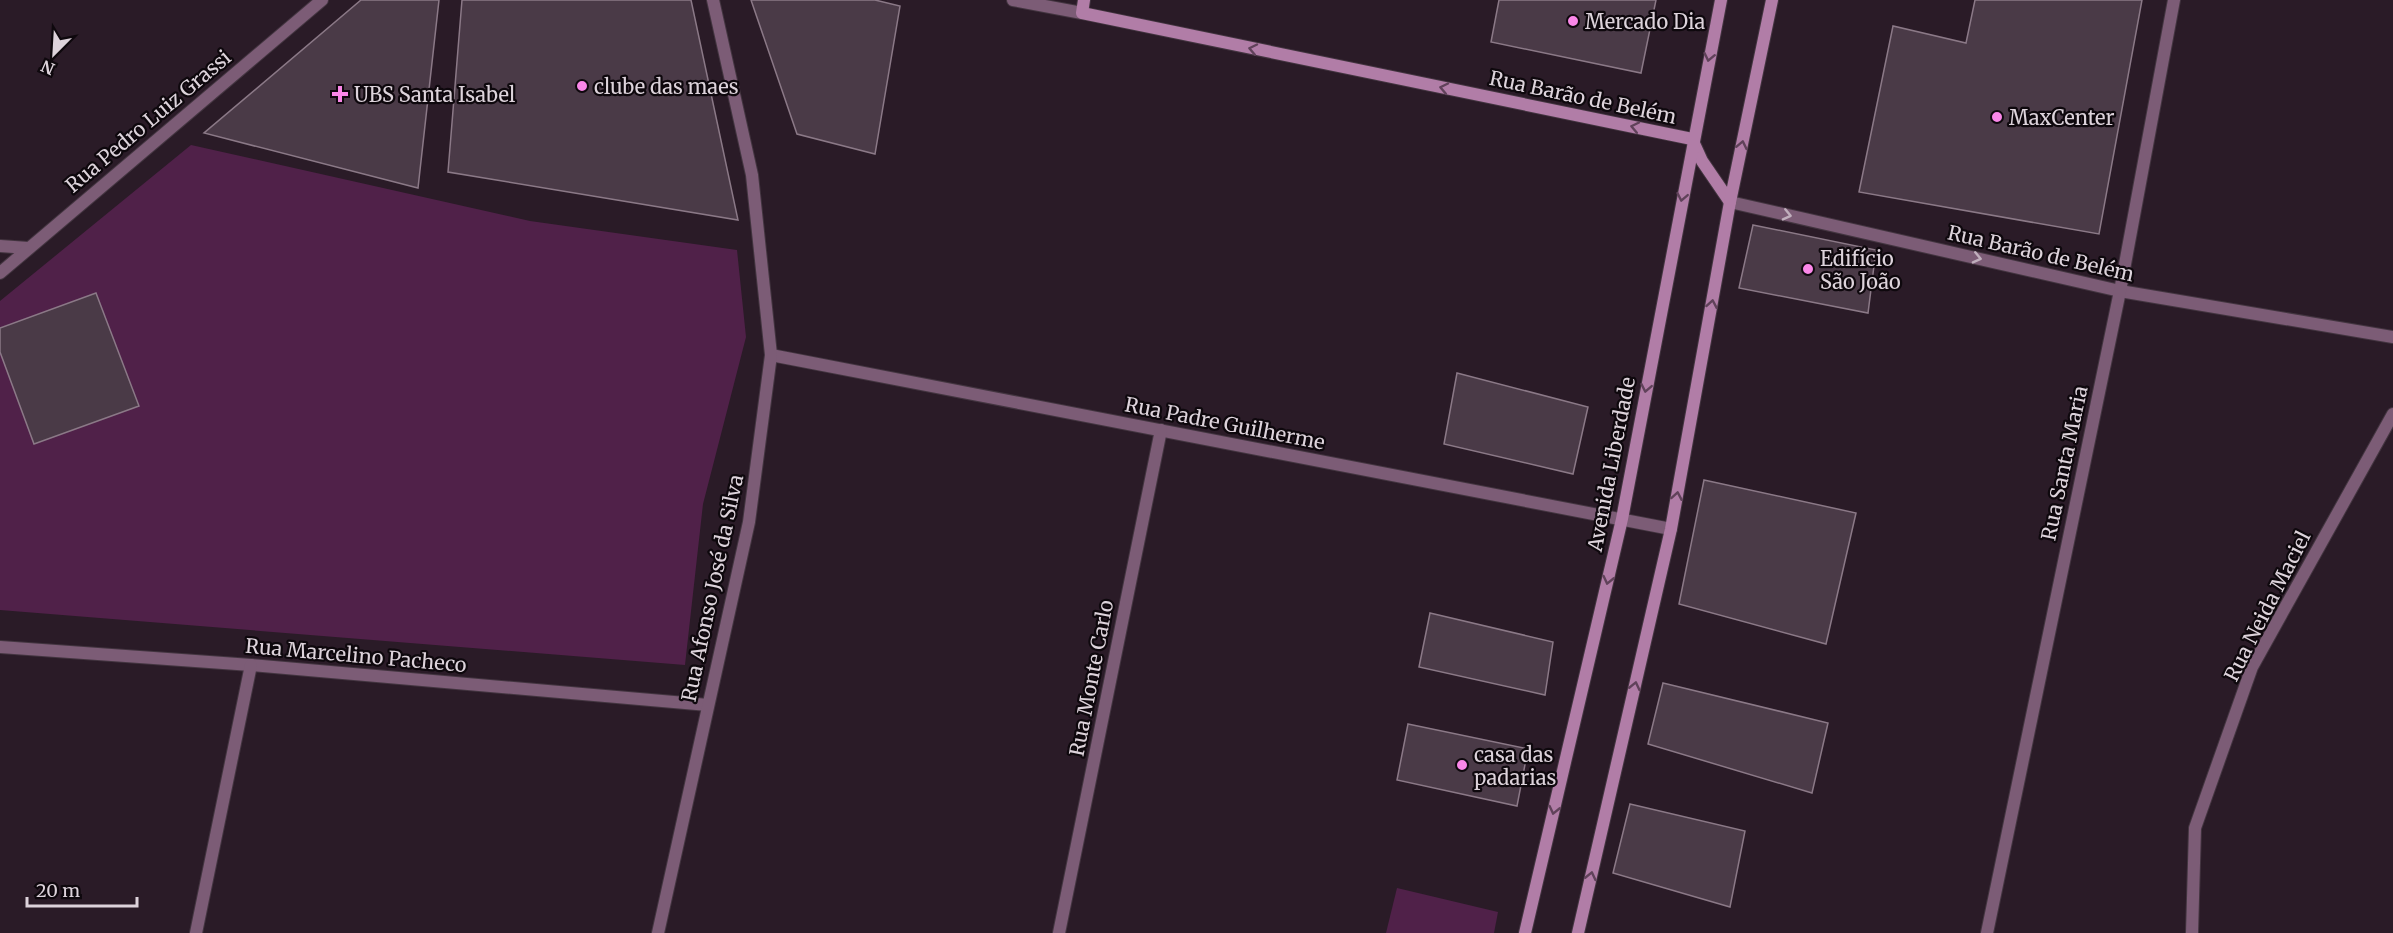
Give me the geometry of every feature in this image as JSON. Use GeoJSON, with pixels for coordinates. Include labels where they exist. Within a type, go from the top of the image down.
{"type":"FeatureCollection","features":[{"type":"Feature","properties":{"kind":"main road"},"geometry":{"type":"LineString","coordinates":[[1082,13],[1084,0]]}},
{"type":"Feature","properties":{"kind":"main road","name":"Avenida Liberdade"},"geometry":{"type":"LineString","coordinates":[[1525,933],[1622,519],[1692,139],[1721,0]]}},
{"type":"Feature","properties":{"kind":"main road"},"geometry":{"type":"LineString","coordinates":[[1578,933],[1671,529],[1730,202],[1772,0]]}},
{"type":"Feature","properties":{"kind":"main road","name":"Rua Barão de Belém"},"geometry":{"type":"LineString","coordinates":[[1082,13],[1692,139],[1702,161],[1730,202]]}},
{"type":"Feature","properties":{"kind":"street","name":"Rua Pedro Luiz Grassi"},"geometry":{"type":"LineString","coordinates":[[0,273],[322,0]]}},
{"type":"Feature","properties":{"kind":"street","name":"Rua Afonso José da Silva"},"geometry":{"type":"LineString","coordinates":[[658,933],[749,522],[771,355],[752,175],[713,0]]}},
{"type":"Feature","properties":{"kind":"street","name":"Rua Barão de Belém"},"geometry":{"type":"LineString","coordinates":[[1013,0],[1082,13]]}},
{"type":"Feature","properties":{"kind":"street","name":"Rua Santa Maria"},"geometry":{"type":"LineString","coordinates":[[1987,933],[2120,291],[2174,0]]}},
{"type":"Feature","properties":{"kind":"street","name":"Rua Barão de Belém"},"geometry":{"type":"LineString","coordinates":[[1730,202],[2120,291],[2393,337]]}},
{"type":"Feature","properties":{"kind":"street"},"geometry":{"type":"LineString","coordinates":[[0,246],[28,248]]}},
{"type":"Feature","properties":{"kind":"street","name":"Rua Padre Guilherme"},"geometry":{"type":"LineString","coordinates":[[771,355],[1671,529]]}},
{"type":"Feature","properties":{"kind":"street","name":"Rua Neida Maciel"},"geometry":{"type":"LineString","coordinates":[[2192,933],[2195,828],[2253,667],[2393,414]]}},
{"type":"Feature","properties":{"kind":"street","name":"Rua Monte Carlo"},"geometry":{"type":"LineString","coordinates":[[1059,933],[1161,430]]}},
{"type":"Feature","properties":{"kind":"street","name":"Rua Marcelino Pacheco"},"geometry":{"type":"LineString","coordinates":[[0,647],[251,665],[708,705]]}},
{"type":"Feature","properties":{"kind":"street"},"geometry":{"type":"LineString","coordinates":[[196,933],[251,665]]}},
{"type":"Feature","properties":{"kind":"shaded area"},"geometry":{"type":"Polygon","coordinates":[[[191,145],[530,221],[737,250],[746,337],[703,504],[685,665],[0,610],[0,301],[191,145]]]}},
{"type":"Feature","properties":{"kind":"shaded area"},"geometry":{"type":"Polygon","coordinates":[[[1397,888],[1498,912],[1494,933],[1386,933],[1397,888]]]}},
{"type":"Feature","properties":{"kind":"building","name":"UBS Santa Isabel"},"geometry":{"type":"Polygon","coordinates":[[[361,0],[439,0],[418,188],[204,133],[361,0]]]}},
{"type":"Feature","properties":{"kind":"building","name":"clube das maes"},"geometry":{"type":"Polygon","coordinates":[[[462,0],[691,0],[738,220],[448,172],[462,0]]]}},
{"type":"Feature","properties":{"kind":"building"},"geometry":{"type":"Polygon","coordinates":[[[751,0],[875,0],[900,6],[875,154],[797,134],[751,0]]]}},
{"type":"Feature","properties":{"kind":"building","name":"Mercado Dia"},"geometry":{"type":"Polygon","coordinates":[[[1499,0],[1656,0],[1641,73],[1491,42],[1499,0]]]}},
{"type":"Feature","properties":{"kind":"building","name":"MaxCenter"},"geometry":{"type":"Polygon","coordinates":[[[1975,0],[2142,0],[2099,234],[1859,192],[1893,26],[1966,43],[1975,0]]]}},
{"type":"Feature","properties":{"kind":"building","name":"Edifício São João"},"geometry":{"type":"Polygon","coordinates":[[[1753,225],[1876,250],[1868,313],[1739,288],[1753,225]]]}},
{"type":"Feature","properties":{"kind":"building"},"geometry":{"type":"Polygon","coordinates":[[[96,293],[139,406],[34,444],[0,352],[0,328],[96,293]]]}},
{"type":"Feature","properties":{"kind":"building"},"geometry":{"type":"Polygon","coordinates":[[[1457,373],[1588,407],[1573,474],[1444,444],[1457,373]]]}},
{"type":"Feature","properties":{"kind":"building"},"geometry":{"type":"Polygon","coordinates":[[[1704,480],[1856,513],[1826,644],[1679,604],[1704,480]]]}},
{"type":"Feature","properties":{"kind":"building"},"geometry":{"type":"Polygon","coordinates":[[[1430,613],[1553,642],[1545,695],[1419,667],[1430,613]]]}},
{"type":"Feature","properties":{"kind":"building"},"geometry":{"type":"Polygon","coordinates":[[[1663,683],[1828,723],[1812,793],[1648,744],[1663,683]]]}},
{"type":"Feature","properties":{"kind":"building","name":"casa das padarias"},"geometry":{"type":"Polygon","coordinates":[[[1408,724],[1528,749],[1517,806],[1397,780],[1408,724]]]}},
{"type":"Feature","properties":{"kind":"building"},"geometry":{"type":"Polygon","coordinates":[[[1630,804],[1745,831],[1730,907],[1613,873],[1630,804]]]}},
{"type":"Feature","properties":{"kind":"place","name":"Mercado Dia"},"geometry":{"type":"Point","coordinates":[1573,21]}},
{"type":"Feature","properties":{"kind":"place","name":"clube das maes"},"geometry":{"type":"Point","coordinates":[582,86]}},
{"type":"Feature","properties":{"kind":"place","name":"UBS Santa Isabel"},"geometry":{"type":"Point","coordinates":[340,94]}},
{"type":"Feature","properties":{"kind":"place","name":"MaxCenter"},"geometry":{"type":"Point","coordinates":[1997,117]}},
{"type":"Feature","properties":{"kind":"place","name":"Edifício São João"},"geometry":{"type":"Point","coordinates":[1808,269]}},
{"type":"Feature","properties":{"kind":"place","name":"casa das padarias"},"geometry":{"type":"Point","coordinates":[1462,765]}}]}
